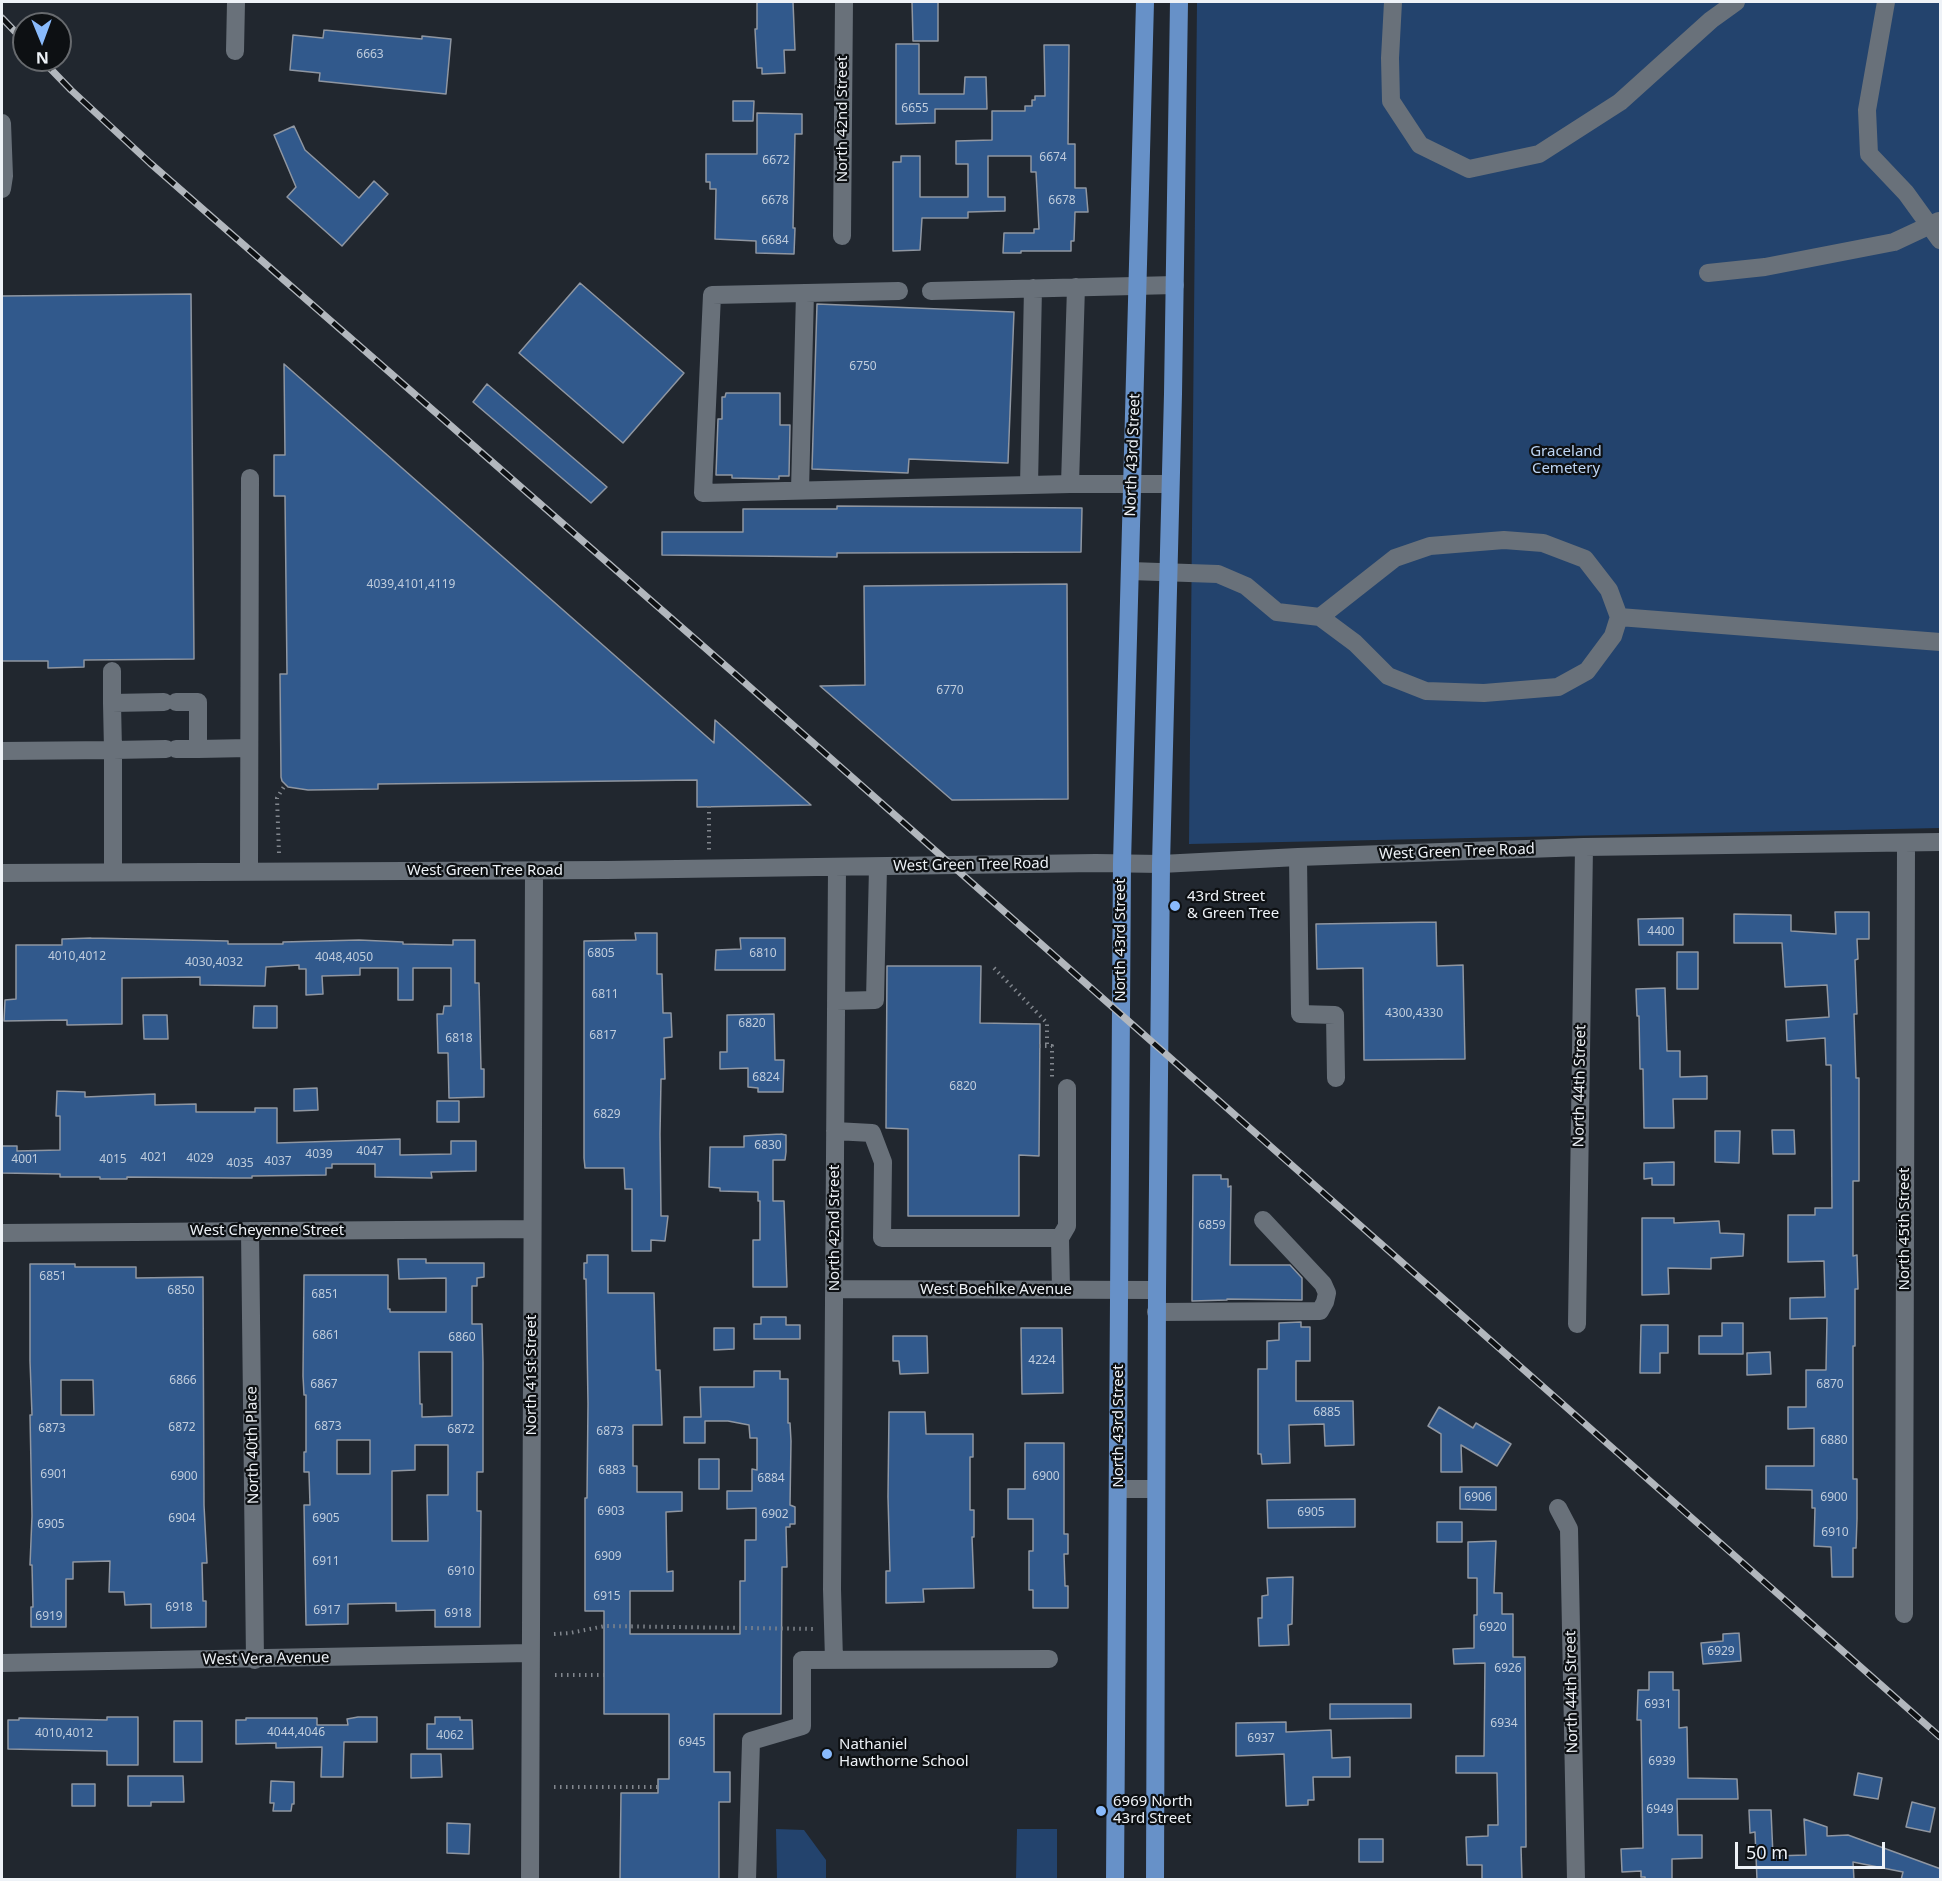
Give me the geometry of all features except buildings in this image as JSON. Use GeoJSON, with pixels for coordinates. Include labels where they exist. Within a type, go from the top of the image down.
{"type":"FeatureCollection","features":[{"type":"Feature","properties":{"kind":"main road","name":"North 43rd Street"},"geometry":{"type":"LineString","coordinates":[[1115,1880],[1122,863],[1145,2]]}},
{"type":"Feature","properties":{"kind":"main road"},"geometry":{"type":"LineString","coordinates":[[1155,1880],[1156,1290],[1161,864],[1175,285],[1179,2]]}},
{"type":"Feature","properties":{"kind":"street"},"geometry":{"type":"LineString","coordinates":[[235,51],[236,2]]}},
{"type":"Feature","properties":{"kind":"street","name":"North 42nd Street"},"geometry":{"type":"LineString","coordinates":[[842,236],[844,2]]}},
{"type":"Feature","properties":{"kind":"street"},"geometry":{"type":"LineString","coordinates":[[1393,2],[1390,58],[1391,101],[1420,145],[1469,169],[1539,154],[1620,102],[1711,20],[1736,2]]}},
{"type":"Feature","properties":{"kind":"street"},"geometry":{"type":"LineString","coordinates":[[1886,2],[1867,110],[1869,154],[1935,223],[1941,240]]}},
{"type":"Feature","properties":{"kind":"street"},"geometry":{"type":"LineString","coordinates":[[2,123],[4,176],[2,189]]}},
{"type":"Feature","properties":{"kind":"street"},"geometry":{"type":"LineString","coordinates":[[1708,273],[1765,267],[1894,242],[1935,223]]}},
{"type":"Feature","properties":{"kind":"street"},"geometry":{"type":"LineString","coordinates":[[931,291],[1175,285]]}},
{"type":"Feature","properties":{"kind":"street"},"geometry":{"type":"LineString","coordinates":[[1070,484],[1076,287]]}},
{"type":"Feature","properties":{"kind":"street"},"geometry":{"type":"LineString","coordinates":[[1029,485],[1033,288]]}},
{"type":"Feature","properties":{"kind":"street"},"geometry":{"type":"LineString","coordinates":[[899,291],[712,295],[703,493],[1070,484],[1170,484]]}},
{"type":"Feature","properties":{"kind":"street"},"geometry":{"type":"LineString","coordinates":[[800,490],[805,293]]}},
{"type":"Feature","properties":{"kind":"street"},"geometry":{"type":"LineString","coordinates":[[249,871],[250,478]]}},
{"type":"Feature","properties":{"kind":"street"},"geometry":{"type":"LineString","coordinates":[[1130,571],[1218,574],[1246,586],[1277,612],[1320,617],[1355,643],[1388,676],[1426,691],[1484,693],[1558,687],[1587,671],[1613,636],[1619,617],[1609,590],[1585,560],[1543,543],[1504,540],[1430,546],[1395,558],[1320,617]]}},
{"type":"Feature","properties":{"kind":"street"},"geometry":{"type":"LineString","coordinates":[[1619,617],[1941,642]]}},
{"type":"Feature","properties":{"kind":"street"},"geometry":{"type":"LineString","coordinates":[[112,671],[113,872]]}},
{"type":"Feature","properties":{"kind":"street"},"geometry":{"type":"LineString","coordinates":[[112,703],[198,702],[198,749]]}},
{"type":"Feature","properties":{"kind":"street"},"geometry":{"type":"LineString","coordinates":[[2,751],[249,748]]}},
{"type":"Feature","properties":{"kind":"street","name":"West Green Tree Road"},"geometry":{"type":"LineString","coordinates":[[2,873],[534,871],[837,868],[949,864],[1161,864],[1298,857],[1584,848],[1941,842]]}},
{"type":"Feature","properties":{"kind":"street","name":"North 45th Street"},"geometry":{"type":"LineString","coordinates":[[1904,1614],[1906,843]]}},
{"type":"Feature","properties":{"kind":"street","name":"North 44th Street"},"geometry":{"type":"LineString","coordinates":[[1577,1324],[1584,848]]}},
{"type":"Feature","properties":{"kind":"street"},"geometry":{"type":"LineString","coordinates":[[1298,857],[1300,1014],[1335,1015],[1336,1078]]}},
{"type":"Feature","properties":{"kind":"street"},"geometry":{"type":"LineString","coordinates":[[836,1001],[875,1000],[878,867]]}},
{"type":"Feature","properties":{"kind":"street","name":"North 42nd Street"},"geometry":{"type":"LineString","coordinates":[[834,1660],[832,1589],[837,868]]}},
{"type":"Feature","properties":{"kind":"street","name":"North 41st Street"},"geometry":{"type":"LineString","coordinates":[[530,1880],[534,871]]}},
{"type":"Feature","properties":{"kind":"street"},"geometry":{"type":"LineString","coordinates":[[1061,1290],[1060,1238],[1067,1226],[1067,1088]]}},
{"type":"Feature","properties":{"kind":"street"},"geometry":{"type":"LineString","coordinates":[[835,1131],[872,1133],[882,1162],[882,1238],[1060,1238]]}},
{"type":"Feature","properties":{"kind":"street"},"geometry":{"type":"LineString","coordinates":[[1156,1312],[1320,1311],[1327,1293],[1323,1284],[1263,1220]]}},
{"type":"Feature","properties":{"kind":"street","name":"West Cheyenne Street"},"geometry":{"type":"LineString","coordinates":[[2,1233],[532,1229]]}},
{"type":"Feature","properties":{"kind":"street","name":"North 40th Place"},"geometry":{"type":"LineString","coordinates":[[250,1231],[255,1660]]}},
{"type":"Feature","properties":{"kind":"street","name":"West Boehlke Avenue"},"geometry":{"type":"LineString","coordinates":[[835,1289],[1156,1290]]}},
{"type":"Feature","properties":{"kind":"street"},"geometry":{"type":"LineString","coordinates":[[1118,1489],[1156,1489]]}},
{"type":"Feature","properties":{"kind":"street","name":"North 44th Street"},"geometry":{"type":"LineString","coordinates":[[1558,1508],[1569,1529],[1575,1880]]}},
{"type":"Feature","properties":{"kind":"street","name":"West Vera Avenue"},"geometry":{"type":"LineString","coordinates":[[2,1663],[530,1653]]}},
{"type":"Feature","properties":{"kind":"street"},"geometry":{"type":"LineString","coordinates":[[747,1880],[751,1741],[802,1726],[802,1660],[1049,1659]]}},
{"type":"Feature","properties":{"kind":"path"},"geometry":{"type":"LineString","coordinates":[[279,871],[277,798],[285,784]]}},
{"type":"Feature","properties":{"kind":"path"},"geometry":{"type":"LineString","coordinates":[[709,806],[709,869]]}},
{"type":"Feature","properties":{"kind":"path"},"geometry":{"type":"LineString","coordinates":[[994,968],[1047,1023],[1047,1047]]}},
{"type":"Feature","properties":{"kind":"path"},"geometry":{"type":"LineString","coordinates":[[1040,1046],[1052,1046],[1052,1079],[1067,1088]]}},
{"type":"Feature","properties":{"kind":"path"},"geometry":{"type":"LineString","coordinates":[[554,1634],[570,1634],[605,1626],[833,1629]]}},
{"type":"Feature","properties":{"kind":"path"},"geometry":{"type":"LineString","coordinates":[[555,1675],[604,1675]]}},
{"type":"Feature","properties":{"kind":"path"},"geometry":{"type":"LineString","coordinates":[[554,1786],[658,1787]]}},
{"type":"Feature","properties":{"kind":"green space","name":"Graceland Cemetery"},"geometry":{"type":"Polygon","coordinates":[[[1197,2],[1940,2],[1940,828],[1189,844],[1197,2]]]}},
{"type":"Feature","properties":{"kind":"green space"},"geometry":{"type":"Polygon","coordinates":[[[776,1829],[804,1830],[826,1860],[826,1879],[777,1879],[776,1829]]]}},
{"type":"Feature","properties":{"kind":"green space"},"geometry":{"type":"Polygon","coordinates":[[[1017,1829],[1057,1829],[1057,1879],[1016,1879],[1017,1829]]]}},
{"type":"Feature","properties":{"kind":"railway"},"geometry":{"type":"LineString","coordinates":[[2,18],[12,28]]}},
{"type":"Feature","properties":{"kind":"railway"},"geometry":{"type":"LineString","coordinates":[[54,72],[150,163],[735,674],[1940,1737]]}},
{"type":"Feature","properties":{"kind":"place","name":"43rd Street & Green Tree"},"geometry":{"type":"Point","coordinates":[1175,906]}},
{"type":"Feature","properties":{"kind":"place","name":"Nathaniel Hawthorne School"},"geometry":{"type":"Point","coordinates":[827,1754]}},
{"type":"Feature","properties":{"kind":"place","name":"6969 North 43rd Street"},"geometry":{"type":"Point","coordinates":[1101,1811]}}]}
